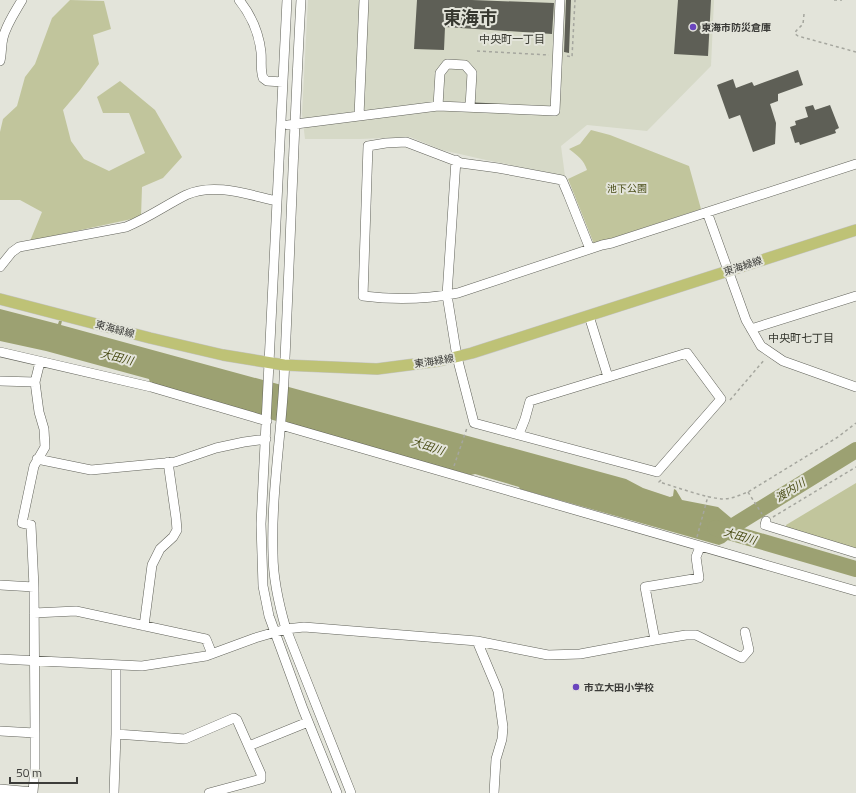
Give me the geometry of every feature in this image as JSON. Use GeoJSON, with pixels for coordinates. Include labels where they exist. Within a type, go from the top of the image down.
{"type":"FeatureCollection","features":[{"type":"Feature","properties":{"kind":"main road","name":"東海緑線"},"geometry":{"type":"LineString","coordinates":[[0,299],[150,338],[223,355],[284,365],[377,369],[439,361],[457,357],[856,230]]}},
{"type":"Feature","properties":{"kind":"street"},"geometry":{"type":"LineString","coordinates":[[0,61],[2,54],[2,40],[5,30],[22,0]]}},
{"type":"Feature","properties":{"kind":"street"},"geometry":{"type":"LineString","coordinates":[[239,0],[249,13],[260,42],[260,71],[263,78],[267,81],[283,82]]}},
{"type":"Feature","properties":{"kind":"street"},"geometry":{"type":"LineString","coordinates":[[287,0],[261,524],[263,586],[269,616],[308,722],[337,793]]}},
{"type":"Feature","properties":{"kind":"street"},"geometry":{"type":"LineString","coordinates":[[301,0],[294,125],[284,380],[273,522],[273,556],[280,606],[286,629],[351,793]]}},
{"type":"Feature","properties":{"kind":"street"},"geometry":{"type":"LineString","coordinates":[[359,116],[364,0]]}},
{"type":"Feature","properties":{"kind":"street"},"geometry":{"type":"LineString","coordinates":[[281,126],[438,106],[555,111],[560,0]]}},
{"type":"Feature","properties":{"kind":"street"},"geometry":{"type":"LineString","coordinates":[[438,106],[440,73],[447,64],[465,65],[472,73],[470,107]]}},
{"type":"Feature","properties":{"kind":"street"},"geometry":{"type":"LineString","coordinates":[[590,249],[562,180],[498,168],[461,163],[406,142],[368,146],[363,296],[405,298],[458,293],[856,164]]}},
{"type":"Feature","properties":{"kind":"street"},"geometry":{"type":"LineString","coordinates":[[456,160],[447,295],[457,357],[474,423],[657,472],[721,399],[687,353],[530,401],[519,434]]}},
{"type":"Feature","properties":{"kind":"street"},"geometry":{"type":"LineString","coordinates":[[0,267],[12,252],[19,247],[126,227],[140,222],[187,194],[207,190],[228,190],[277,201]]}},
{"type":"Feature","properties":{"kind":"street"},"geometry":{"type":"LineString","coordinates":[[707,212],[746,320],[761,346],[783,361],[856,387]]}},
{"type":"Feature","properties":{"kind":"street"},"geometry":{"type":"LineString","coordinates":[[751,329],[856,296]]}},
{"type":"Feature","properties":{"kind":"street"},"geometry":{"type":"LineString","coordinates":[[589,316],[608,377]]}},
{"type":"Feature","properties":{"kind":"street"},"geometry":{"type":"LineString","coordinates":[[0,352],[151,387],[267,420]]}},
{"type":"Feature","properties":{"kind":"street"},"geometry":{"type":"LineString","coordinates":[[0,789],[33,792],[35,768],[34,587],[31,525],[22,523],[34,466],[45,447],[44,429],[39,412],[35,382],[40,362]]}},
{"type":"Feature","properties":{"kind":"street"},"geometry":{"type":"LineString","coordinates":[[0,381],[35,382]]}},
{"type":"Feature","properties":{"kind":"street"},"geometry":{"type":"LineString","coordinates":[[280,423],[856,591]]}},
{"type":"Feature","properties":{"kind":"street"},"geometry":{"type":"LineString","coordinates":[[37,459],[91,470],[175,462],[216,448],[266,439]]}},
{"type":"Feature","properties":{"kind":"street"},"geometry":{"type":"LineString","coordinates":[[144,626],[152,565],[160,549],[173,537],[176,530],[176,518],[168,462]]}},
{"type":"Feature","properties":{"kind":"street"},"geometry":{"type":"LineString","coordinates":[[766,520],[765,525],[856,553]]}},
{"type":"Feature","properties":{"kind":"street"},"geometry":{"type":"LineString","coordinates":[[655,640],[645,587],[699,578],[696,557],[698,544]]}},
{"type":"Feature","properties":{"kind":"street"},"geometry":{"type":"LineString","coordinates":[[0,586],[34,587]]}},
{"type":"Feature","properties":{"kind":"street"},"geometry":{"type":"LineString","coordinates":[[34,613],[76,611],[206,639],[212,654]]}},
{"type":"Feature","properties":{"kind":"street"},"geometry":{"type":"LineString","coordinates":[[0,659],[142,666],[212,654],[275,632],[304,627],[477,641],[548,655],[580,654],[655,640],[686,635],[696,635],[742,658],[749,650],[745,632]]}},
{"type":"Feature","properties":{"kind":"street"},"geometry":{"type":"LineString","coordinates":[[477,641],[498,691],[503,726],[502,739],[496,759],[494,793]]}},
{"type":"Feature","properties":{"kind":"street"},"geometry":{"type":"LineString","coordinates":[[114,793],[116,665]]}},
{"type":"Feature","properties":{"kind":"street"},"geometry":{"type":"LineString","coordinates":[[116,734],[185,739],[234,718],[237,720],[249,746],[261,774],[261,779],[209,793]]}},
{"type":"Feature","properties":{"kind":"street"},"geometry":{"type":"LineString","coordinates":[[249,746],[308,722]]}},
{"type":"Feature","properties":{"kind":"street"},"geometry":{"type":"LineString","coordinates":[[0,731],[35,733]]}},
{"type":"Feature","properties":{"kind":"path"},"geometry":{"type":"LineString","coordinates":[[477,51],[572,56],[575,0]]}},
{"type":"Feature","properties":{"kind":"path"},"geometry":{"type":"LineString","coordinates":[[834,0],[842,0]]}},
{"type":"Feature","properties":{"kind":"path"},"geometry":{"type":"LineString","coordinates":[[804,14],[803,24],[795,34],[856,52]]}},
{"type":"Feature","properties":{"kind":"path"},"geometry":{"type":"LineString","coordinates":[[659,482],[724,499],[748,492],[838,437],[856,423]]}},
{"type":"Feature","properties":{"kind":"path"},"geometry":{"type":"LineString","coordinates":[[454,466],[466,430]]}},
{"type":"Feature","properties":{"kind":"path"},"geometry":{"type":"LineString","coordinates":[[748,492],[766,520],[856,467]]}},
{"type":"Feature","properties":{"kind":"path"},"geometry":{"type":"LineString","coordinates":[[698,544],[708,496]]}},
{"type":"Feature","properties":{"kind":"shaded area"},"geometry":{"type":"Polygon","coordinates":[[[308,0],[714,0],[711,66],[647,131],[587,125],[561,146],[565,176],[442,150],[410,137],[305,139],[302,114],[308,0]]]}},
{"type":"Feature","properties":{"kind":"green space"},"geometry":{"type":"Polygon","coordinates":[[[70,0],[104,1],[111,29],[93,35],[99,64],[63,110],[71,141],[84,159],[109,171],[145,153],[129,113],[103,113],[97,97],[120,81],[155,110],[182,157],[163,178],[142,187],[141,217],[30,241],[42,212],[20,200],[0,200],[0,132],[3,119],[17,106],[25,77],[35,64],[52,18],[70,0]]]}},
{"type":"Feature","properties":{"kind":"green space","name":"池下公園"},"geometry":{"type":"Polygon","coordinates":[[[591,130],[610,135],[689,166],[701,209],[594,244],[568,179],[587,170],[582,161],[569,149],[580,144],[591,130]]]}},
{"type":"Feature","properties":{"kind":"green space"},"geometry":{"type":"Polygon","coordinates":[[[856,483],[856,550],[788,531],[786,525],[856,483]]]}},
{"type":"Feature","properties":{"kind":"water"},"geometry":{"type":"Polygon","coordinates":[[[0,309],[58,324],[59,321],[62,321],[61,325],[626,479],[643,488],[670,497],[673,496],[674,489],[682,500],[718,507],[743,528],[724,543],[719,545],[520,489],[519,487],[475,474],[471,475],[233,409],[150,383],[149,379],[46,351],[0,341],[0,309]]]}},
{"type":"Feature","properties":{"kind":"building"},"geometry":{"type":"Polygon","coordinates":[[[417,0],[472,0],[554,3],[552,34],[445,27],[444,50],[414,49],[417,0]]]}},
{"type":"Feature","properties":{"kind":"building"},"geometry":{"type":"Polygon","coordinates":[[[566,0],[571,0],[569,53],[564,52],[566,0]]]}},
{"type":"Feature","properties":{"kind":"building","name":"東海市防災倉庫"},"geometry":{"type":"Polygon","coordinates":[[[678,0],[711,0],[708,56],[674,54],[678,0]]]}},
{"type":"Feature","properties":{"kind":"building"},"geometry":{"type":"Polygon","coordinates":[[[798,70],[803,85],[778,94],[778,101],[770,104],[776,123],[775,144],[753,152],[740,115],[729,119],[717,85],[733,79],[736,88],[752,82],[754,86],[798,70]]]}},
{"type":"Feature","properties":{"kind":"building"},"geometry":{"type":"Polygon","coordinates":[[[813,105],[815,110],[830,105],[839,128],[835,130],[836,133],[800,145],[799,142],[795,143],[790,127],[796,125],[795,121],[808,117],[805,107],[813,105]]]}},
{"type":"Feature","properties":{"kind":"waterway","name":"渡内川"},"geometry":{"type":"LineString","coordinates":[[725,531],[856,450]]}},
{"type":"Feature","properties":{"kind":"waterway","name":"大田川"},"geometry":{"type":"LineString","coordinates":[[715,528],[856,569]]}},
{"type":"Feature","properties":{"kind":"place","name":"東海市防災倉庫"},"geometry":{"type":"Point","coordinates":[693,27]}},
{"type":"Feature","properties":{"kind":"place","name":"市立大田小学校"},"geometry":{"type":"Point","coordinates":[576,687]}},
{"type":"Feature","properties":{"kind":"district","name":"東海市"},"geometry":{"type":"Point","coordinates":[470,17]}},
{"type":"Feature","properties":{"kind":"district","name":"中央町一丁目"},"geometry":{"type":"Point","coordinates":[512,39]}},
{"type":"Feature","properties":{"kind":"district","name":"中央町七丁目"},"geometry":{"type":"Point","coordinates":[801,338]}}]}
